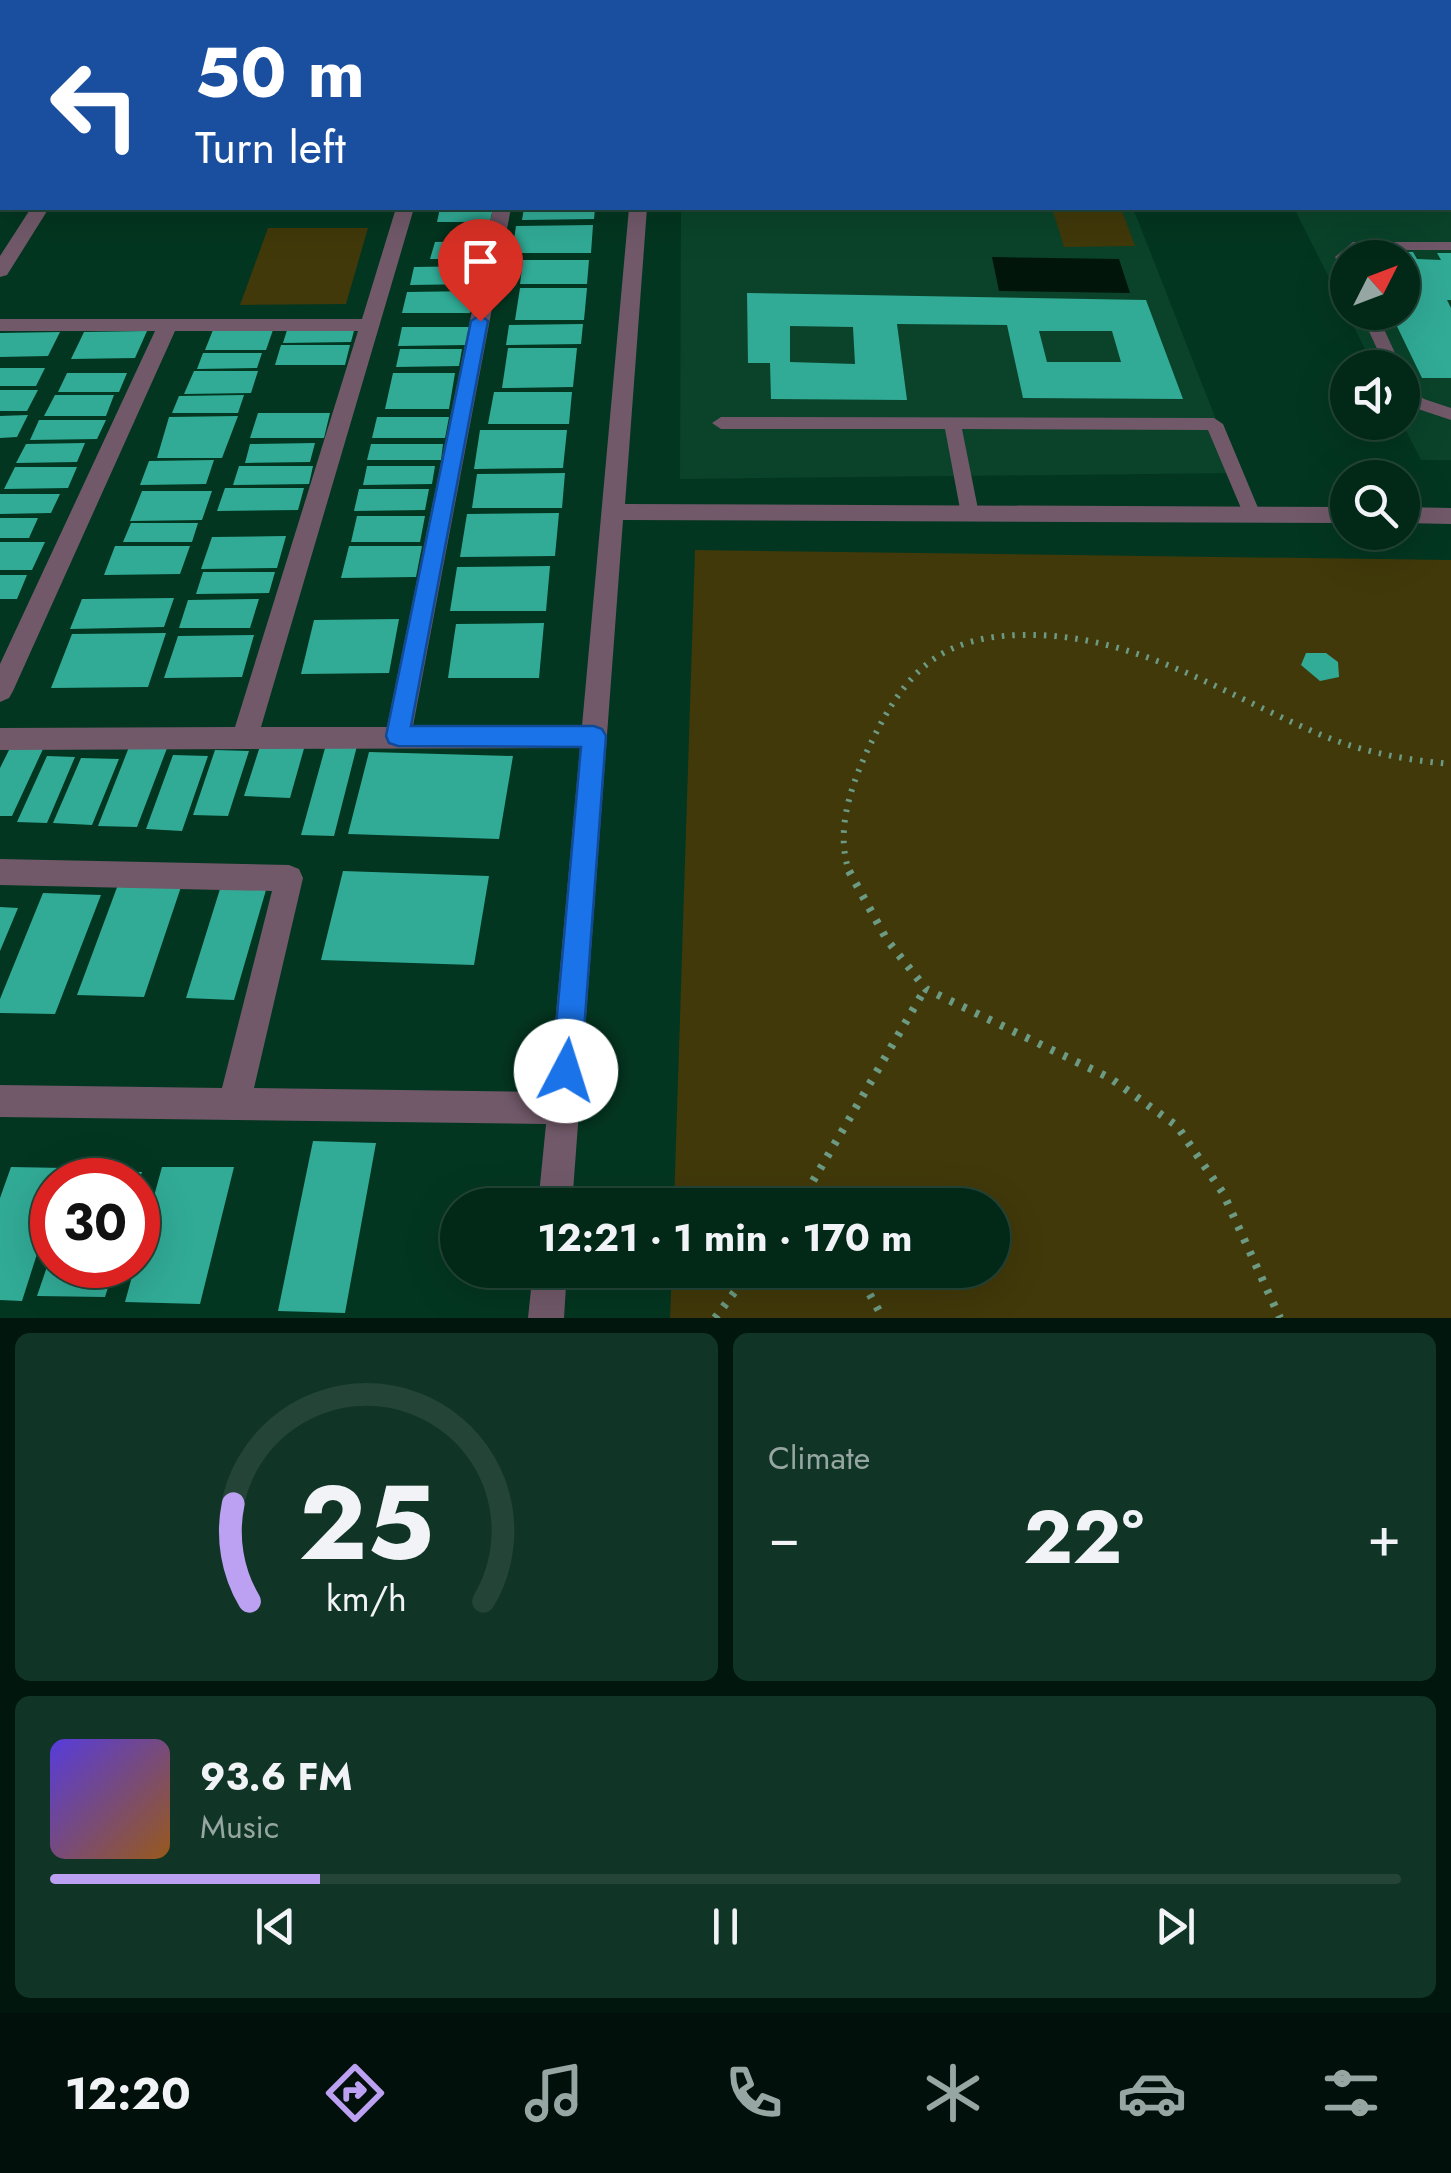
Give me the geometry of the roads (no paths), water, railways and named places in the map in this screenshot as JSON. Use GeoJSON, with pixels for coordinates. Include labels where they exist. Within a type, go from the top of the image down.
{"type":"FeatureCollection","features":[{"type":"Feature","properties":{"kind":"street"},"geometry":{"type":"LineString","coordinates":[[0,272],[39,210]]}},
{"type":"Feature","properties":{"kind":"street"},"geometry":{"type":"LineString","coordinates":[[245,738],[404,210]]}},
{"type":"Feature","properties":{"kind":"street"},"geometry":{"type":"LineString","coordinates":[[398,736],[502,210]]}},
{"type":"Feature","properties":{"kind":"street"},"geometry":{"type":"LineString","coordinates":[[557,1188],[638,210]]}},
{"type":"Feature","properties":{"kind":"street"},"geometry":{"type":"LineString","coordinates":[[0,324],[369,325]]}},
{"type":"Feature","properties":{"kind":"street"},"geometry":{"type":"LineString","coordinates":[[0,691],[167,326]]}},
{"type":"Feature","properties":{"kind":"street"},"geometry":{"type":"LineString","coordinates":[[613,512],[1330,515]]}},
{"type":"Feature","properties":{"kind":"street"},"geometry":{"type":"LineString","coordinates":[[1420,515],[1451,516]]}},
{"type":"Feature","properties":{"kind":"street"},"geometry":{"type":"LineString","coordinates":[[0,739],[594,736]]}},
{"type":"Feature","properties":{"kind":"street"},"geometry":{"type":"LineString","coordinates":[[0,872],[289,878],[234,1104]]}},
{"type":"Feature","properties":{"kind":"street"},"geometry":{"type":"LineString","coordinates":[[0,1101],[564,1108]]}},
{"type":"Feature","properties":{"kind":"street"},"geometry":{"type":"LineString","coordinates":[[546,1318],[548,1288]]}},
{"type":"Feature","properties":{"kind":"lane"},"geometry":{"type":"LineString","coordinates":[[1420,246],[1451,246]]}},
{"type":"Feature","properties":{"kind":"lane"},"geometry":{"type":"LineString","coordinates":[[1420,405],[1451,414]]}},
{"type":"Feature","properties":{"kind":"lane"},"geometry":{"type":"LineString","coordinates":[[721,423],[1214,424],[1252,514]]}},
{"type":"Feature","properties":{"kind":"lane"},"geometry":{"type":"LineString","coordinates":[[952,423],[970,514]]}}]}
